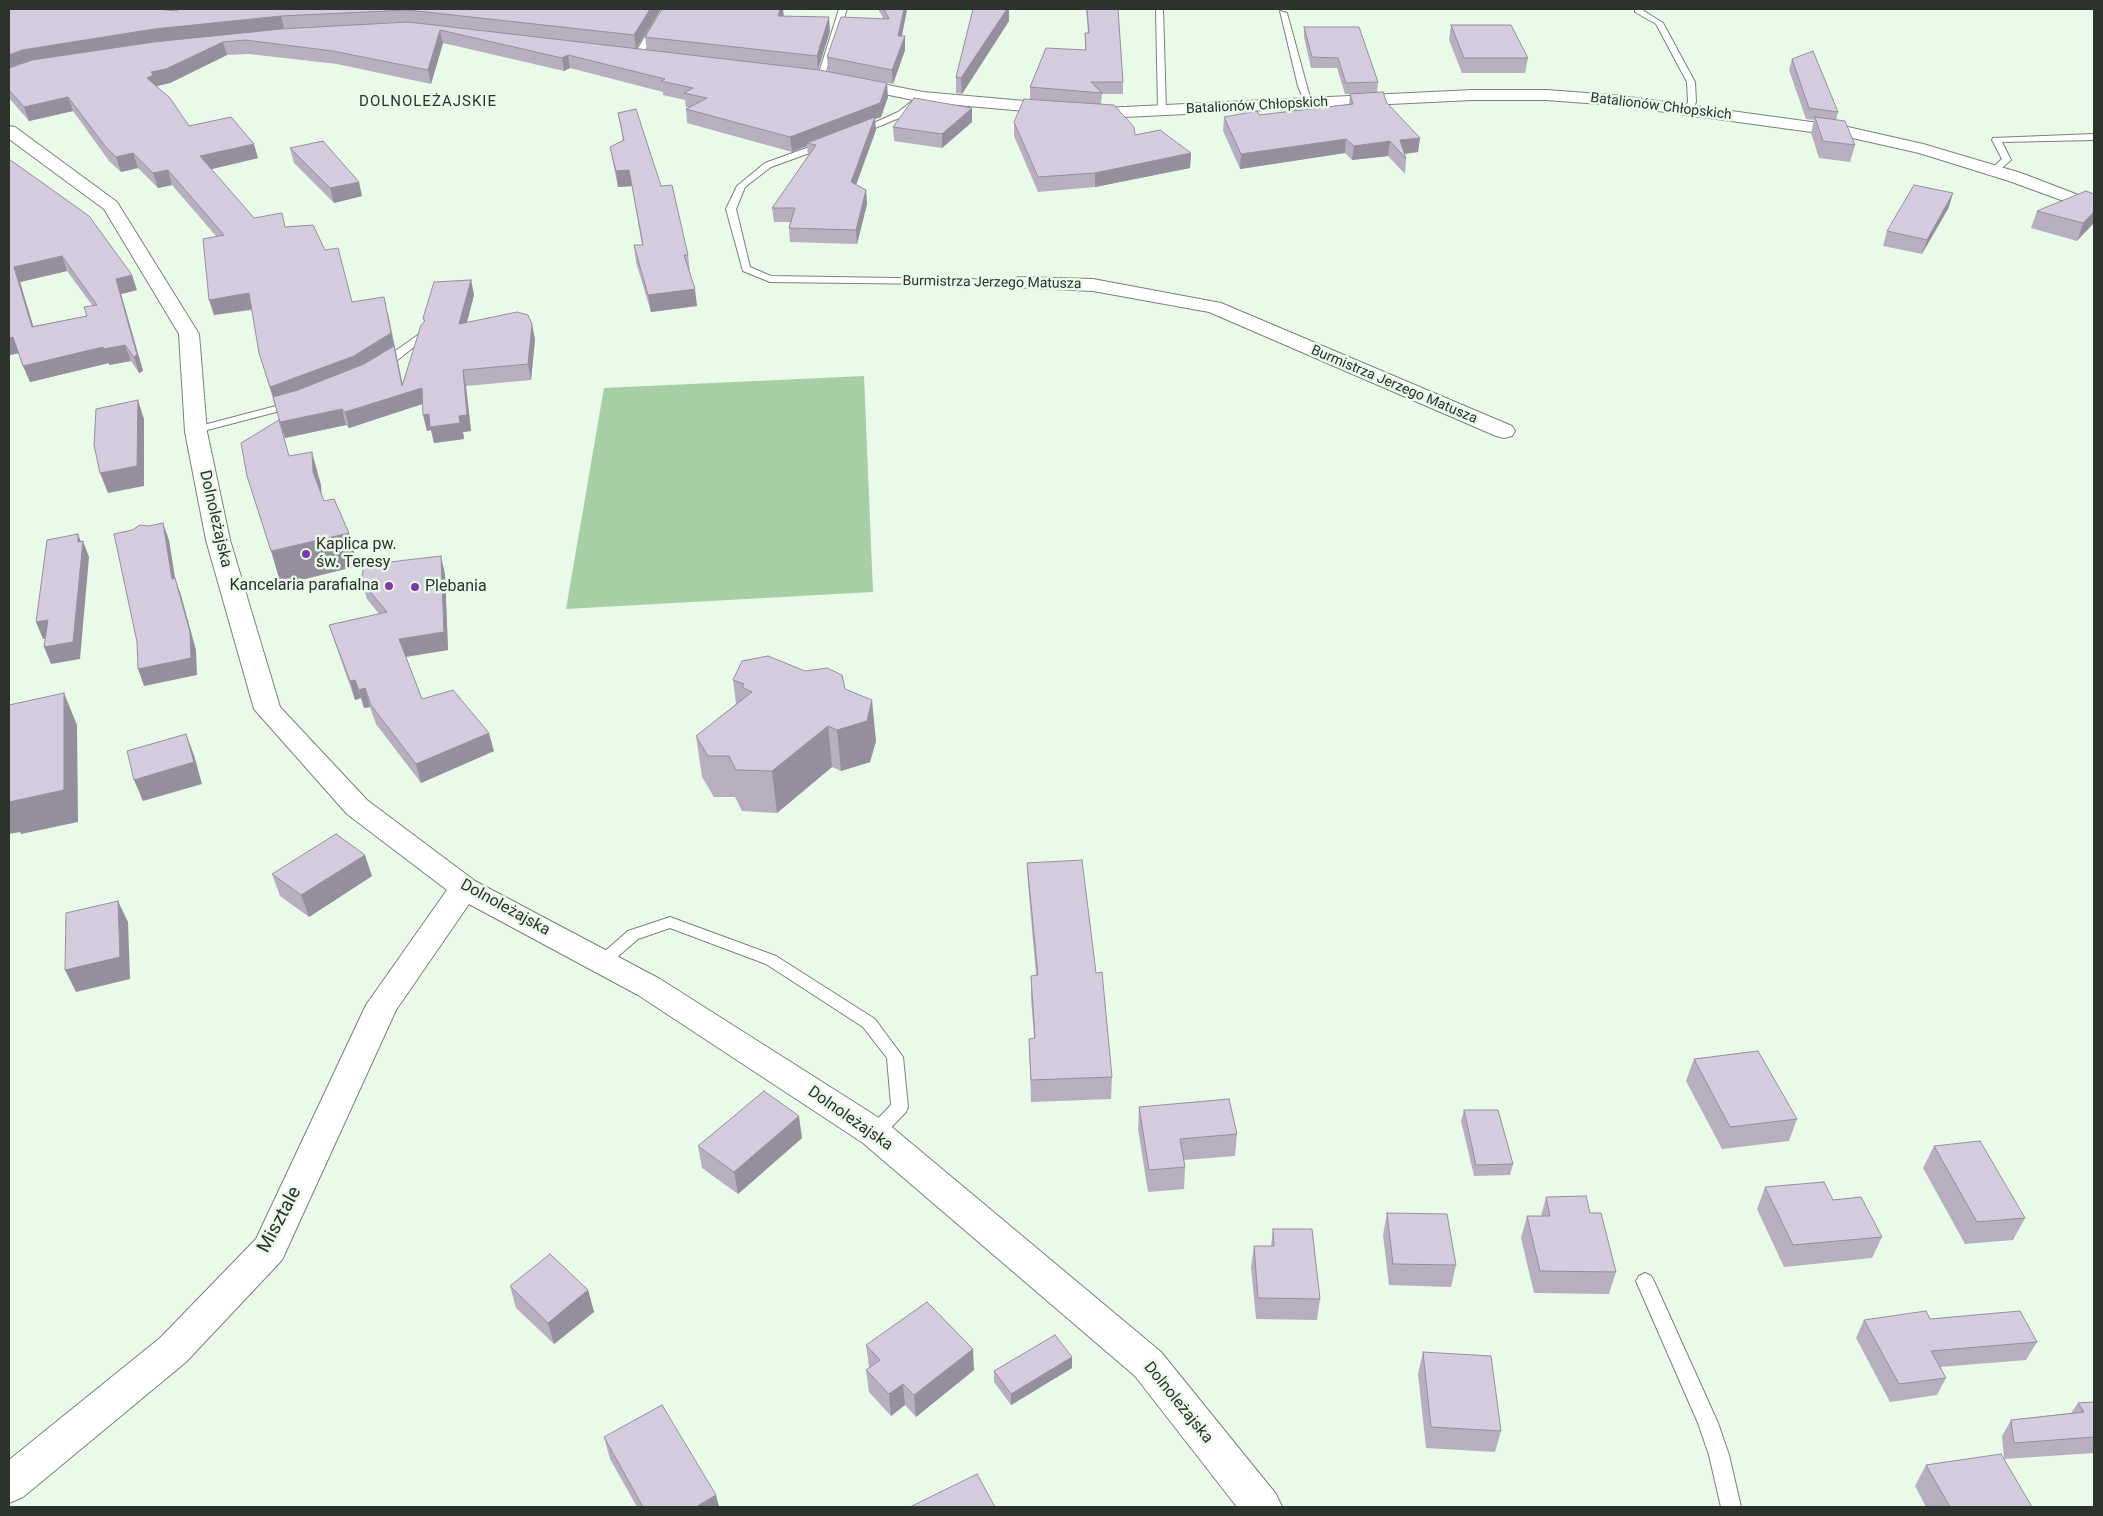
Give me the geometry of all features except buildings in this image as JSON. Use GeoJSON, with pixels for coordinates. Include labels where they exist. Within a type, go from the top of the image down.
{"type":"FeatureCollection","features":[{"type":"Feature","properties":{"kind":"street"},"geometry":{"type":"LineString","coordinates":[[618,55],[656,59]]}},
{"type":"Feature","properties":{"kind":"street","name":"Batalionów Chłopskich"},"geometry":{"type":"LineString","coordinates":[[801,75],[923,97],[1104,113],[1472,95],[1546,95],[1689,109],[1848,132],[1923,149],[1993,171],[2094,207]]}},
{"type":"Feature","properties":{"kind":"street","name":"Dolnoleżajska"},"geometry":{"type":"LineString","coordinates":[[9,131],[111,206],[189,334],[196,430],[218,540],[267,710],[357,807],[464,888],[650,987],[875,1132],[1148,1364],[1262,1507]]}},
{"type":"Feature","properties":{"kind":"street","name":"Burmistrza Jerzego Matusza"},"geometry":{"type":"LineString","coordinates":[[1019,283],[1093,285],[1214,306],[1504,431]]}},
{"type":"Feature","properties":{"kind":"street","name":"Misztale"},"geometry":{"type":"LineString","coordinates":[[9,1484],[173,1350],[269,1248],[382,1005],[464,888]]}},
{"type":"Feature","properties":{"kind":"lane"},"geometry":{"type":"LineString","coordinates":[[637,57],[665,9]]}},
{"type":"Feature","properties":{"kind":"lane"},"geometry":{"type":"LineString","coordinates":[[820,77],[843,9]]}},
{"type":"Feature","properties":{"kind":"lane"},"geometry":{"type":"LineString","coordinates":[[1160,9],[1162,110]]}},
{"type":"Feature","properties":{"kind":"lane"},"geometry":{"type":"LineString","coordinates":[[1638,10],[1659,22],[1691,82],[1692,102],[1689,109]]}},
{"type":"Feature","properties":{"kind":"lane"},"geometry":{"type":"LineString","coordinates":[[1282,13],[1302,86],[1309,104]]}},
{"type":"Feature","properties":{"kind":"lane","name":"Burmistrza Jerzego Matusza"},"geometry":{"type":"LineString","coordinates":[[923,97],[901,114],[844,138],[768,165],[740,186],[730,208],[746,269],[770,279],[1019,283]]}},
{"type":"Feature","properties":{"kind":"lane"},"geometry":{"type":"LineString","coordinates":[[1993,171],[2007,160],[1996,140],[2094,137]]}},
{"type":"Feature","properties":{"kind":"lane"},"geometry":{"type":"LineString","coordinates":[[371,371],[396,357],[422,335]]}},
{"type":"Feature","properties":{"kind":"lane"},"geometry":{"type":"LineString","coordinates":[[196,430],[308,399]]}},
{"type":"Feature","properties":{"kind":"lane"},"geometry":{"type":"LineString","coordinates":[[602,962],[633,935],[670,922],[771,960],[869,1022],[895,1056],[900,1108],[875,1132]]}},
{"type":"Feature","properties":{"kind":"lane"},"geometry":{"type":"LineString","coordinates":[[1645,1281],[1708,1423],[1719,1455],[1730,1507]]}},
{"type":"Feature","properties":{"kind":"green space"},"geometry":{"type":"Polygon","coordinates":[[[864,376],[873,592],[566,609],[604,388],[864,376]]]}},
{"type":"Feature","properties":{"kind":"place","name":"Kaplica pw. św. Teresy"},"geometry":{"type":"Point","coordinates":[306,554]}},
{"type":"Feature","properties":{"kind":"place","name":"Kancelaria parafialna"},"geometry":{"type":"Point","coordinates":[389,586]}},
{"type":"Feature","properties":{"kind":"place","name":"Plebania"},"geometry":{"type":"Point","coordinates":[415,587]}},
{"type":"Feature","properties":{"kind":"district","name":"DOLNOLEŻAJSKIE"},"geometry":{"type":"Point","coordinates":[428,102]}}]}
